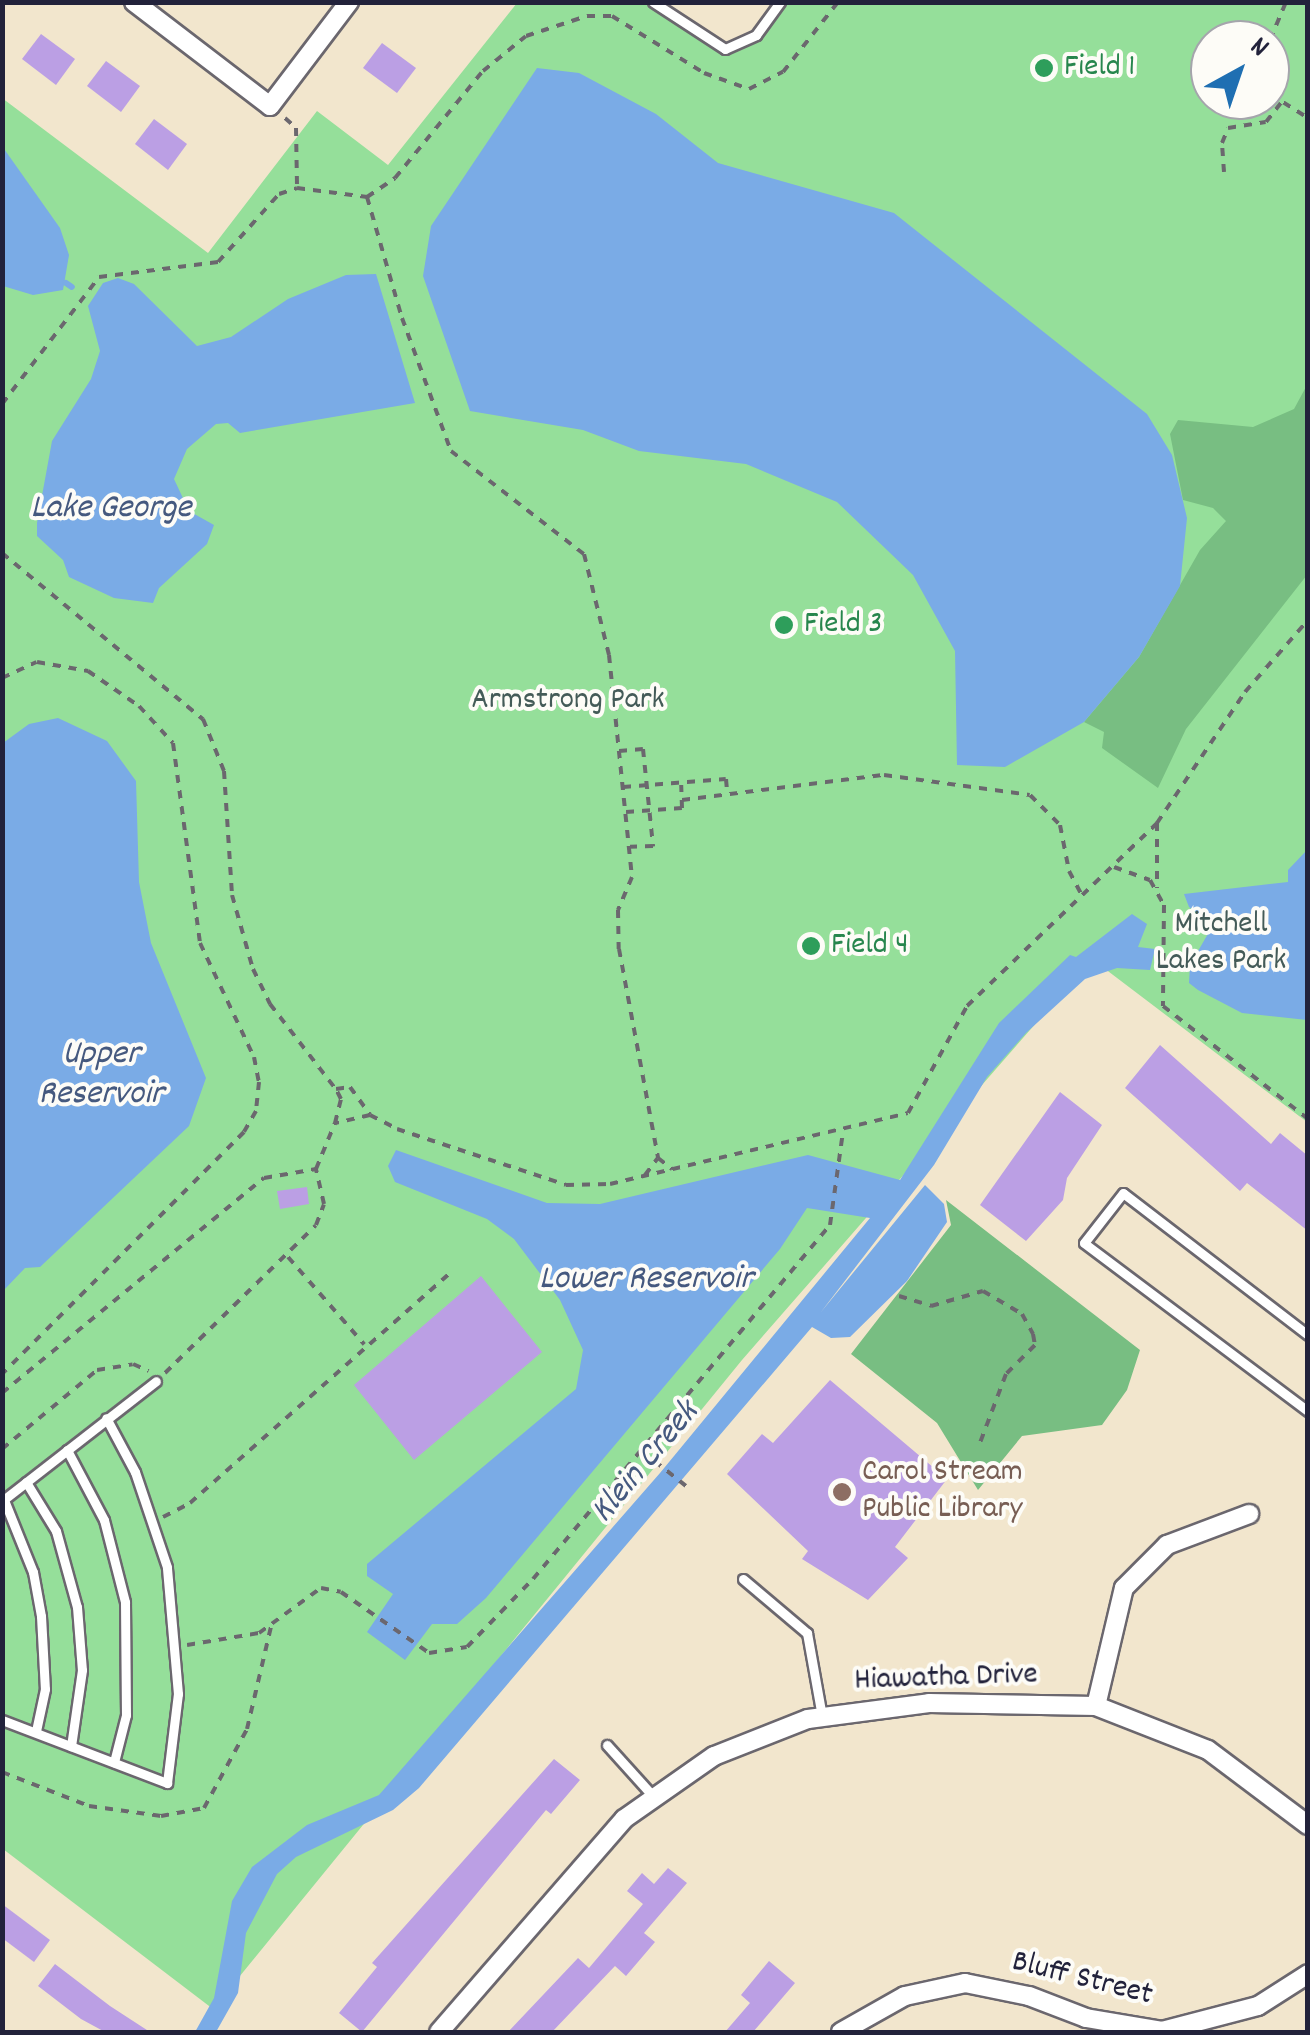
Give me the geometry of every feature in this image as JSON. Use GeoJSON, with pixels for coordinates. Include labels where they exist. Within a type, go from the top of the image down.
{"type":"FeatureCollection","features":[{"type":"Feature","properties":{"kind":"street"},"geometry":{"type":"LineString","coordinates":[[134,2],[270,106],[349,2]]}},
{"type":"Feature","properties":{"kind":"street"},"geometry":{"type":"LineString","coordinates":[[1096,1706],[1124,1588],[1168,1544],[1249,1514]]}},
{"type":"Feature","properties":{"kind":"street","name":"Hiawatha Drive"},"geometry":{"type":"LineString","coordinates":[[439,2032],[590,1855],[652,1795],[749,1738],[822,1716],[929,1703],[1096,1706],[1208,1750],[1308,1824]]}},
{"type":"Feature","properties":{"kind":"street","name":"Bluff Street"},"geometry":{"type":"LineString","coordinates":[[841,2032],[904,1996],[965,1983],[1029,1996],[1086,2018],[1162,2030],[1258,2006],[1308,1974]]}},
{"type":"Feature","properties":{"kind":"lane"},"geometry":{"type":"LineString","coordinates":[[653,2],[725,49],[756,34],[780,2]]}},
{"type":"Feature","properties":{"kind":"lane"},"geometry":{"type":"LineString","coordinates":[[1308,1335],[1124,1193],[1084,1243],[1308,1411]]}},
{"type":"Feature","properties":{"kind":"lane"},"geometry":{"type":"LineString","coordinates":[[36,1731],[46,1689],[41,1616],[33,1572],[3,1500],[156,1381]]}},
{"type":"Feature","properties":{"kind":"lane"},"geometry":{"type":"LineString","coordinates":[[2,1720],[168,1783],[177,1645],[155,1521],[106,1418]]}},
{"type":"Feature","properties":{"kind":"lane"},"geometry":{"type":"LineString","coordinates":[[68,1450],[104,1520],[125,1602],[126,1715],[114,1762]]}},
{"type":"Feature","properties":{"kind":"lane"},"geometry":{"type":"LineString","coordinates":[[26,1482],[56,1531],[77,1607],[82,1670],[72,1746]]}},
{"type":"Feature","properties":{"kind":"lane"},"geometry":{"type":"LineString","coordinates":[[744,1579],[806,1633],[822,1716]]}},
{"type":"Feature","properties":{"kind":"lane"},"geometry":{"type":"LineString","coordinates":[[607,1745],[652,1795]]}},
{"type":"Feature","properties":{"kind":"path"},"geometry":{"type":"LineString","coordinates":[[2,404],[99,277],[218,262],[279,194],[297,188],[367,196],[395,178],[482,71],[526,36],[587,16],[612,16],[704,74],[749,89],[783,72],[838,2]]}},
{"type":"Feature","properties":{"kind":"path"},"geometry":{"type":"LineString","coordinates":[[270,106],[296,128],[297,188]]}},
{"type":"Feature","properties":{"kind":"path"},"geometry":{"type":"LineString","coordinates":[[1224,172],[1222,144],[1228,128],[1268,120]]}},
{"type":"Feature","properties":{"kind":"path"},"geometry":{"type":"LineString","coordinates":[[367,196],[402,318],[451,451],[584,554],[609,655],[632,877],[618,910],[619,948],[658,1158],[672,1169]]}},
{"type":"Feature","properties":{"kind":"path"},"geometry":{"type":"LineString","coordinates":[[2,552],[204,719],[224,771],[232,895],[253,969],[270,1004],[341,1099],[316,1169],[324,1204],[316,1225],[287,1255],[156,1381],[134,1364],[97,1370],[2,1449]]}},
{"type":"Feature","properties":{"kind":"path"},"geometry":{"type":"LineString","coordinates":[[336,1089],[350,1087],[370,1114],[566,1185],[645,1175],[908,1112],[967,1006],[1157,823],[1245,692],[1308,620]]}},
{"type":"Feature","properties":{"kind":"path"},"geometry":{"type":"LineString","coordinates":[[2,678],[37,662],[88,671],[139,706],[173,743],[200,943],[254,1058],[259,1082],[256,1111],[244,1132],[2,1374]]}},
{"type":"Feature","properties":{"kind":"path"},"geometry":{"type":"LineString","coordinates":[[619,751],[643,749],[654,846],[629,847]]}},
{"type":"Feature","properties":{"kind":"path"},"geometry":{"type":"LineString","coordinates":[[727,790],[884,775],[1030,795],[1060,825],[1069,870],[1083,897]]}},
{"type":"Feature","properties":{"kind":"path"},"geometry":{"type":"LineString","coordinates":[[681,784],[726,778],[727,790],[727,796],[682,800]]}},
{"type":"Feature","properties":{"kind":"path"},"geometry":{"type":"LineString","coordinates":[[623,786],[680,779],[681,784],[682,808],[626,812]]}},
{"type":"Feature","properties":{"kind":"path"},"geometry":{"type":"LineString","coordinates":[[1157,823],[1157,889],[1167,925],[1163,1006],[1308,1119]]}},
{"type":"Feature","properties":{"kind":"path"},"geometry":{"type":"LineString","coordinates":[[1114,867],[1142,874],[1157,889]]}},
{"type":"Feature","properties":{"kind":"path"},"geometry":{"type":"LineString","coordinates":[[335,1123],[370,1114]]}},
{"type":"Feature","properties":{"kind":"path"},"geometry":{"type":"LineString","coordinates":[[177,1645],[248,1638],[321,1588],[342,1592],[420,1648],[454,1652],[476,1639],[642,1451],[830,1226],[843,1159],[843,1130]]}},
{"type":"Feature","properties":{"kind":"path"},"geometry":{"type":"LineString","coordinates":[[645,1175],[658,1158]]}},
{"type":"Feature","properties":{"kind":"path"},"geometry":{"type":"LineString","coordinates":[[2,1393],[264,1178],[316,1169]]}},
{"type":"Feature","properties":{"kind":"path"},"geometry":{"type":"LineString","coordinates":[[287,1255],[364,1344]]}},
{"type":"Feature","properties":{"kind":"path"},"geometry":{"type":"LineString","coordinates":[[155,1521],[190,1503],[364,1344],[454,1270]]}},
{"type":"Feature","properties":{"kind":"path"},"geometry":{"type":"LineString","coordinates":[[899,1296],[931,1306],[983,1291],[1022,1314],[1036,1345],[1006,1374],[978,1448]]}},
{"type":"Feature","properties":{"kind":"path"},"geometry":{"type":"LineString","coordinates":[[642,1451],[686,1486]]}},
{"type":"Feature","properties":{"kind":"green space","name":"Armstrong Park"},"geometry":{"type":"Polygon","coordinates":[[[517,3],[653,3],[725,49],[742,45],[780,3],[1307,3],[1307,1122],[1092,959],[742,1360],[213,2009],[3,1849],[2,98],[208,253],[317,111],[388,165],[517,3]]]}},
{"type":"Feature","properties":{"kind":"green space"},"geometry":{"type":"Polygon","coordinates":[[[1307,385],[1307,575],[1186,729],[1158,788],[1102,748],[1104,732],[1084,722],[1139,657],[1200,550],[1226,521],[1213,508],[1183,500],[1170,434],[1178,420],[1253,427],[1294,409],[1307,385]]]}},
{"type":"Feature","properties":{"kind":"green space"},"geometry":{"type":"Polygon","coordinates":[[[946,1200],[1140,1350],[1127,1390],[1102,1425],[1022,1436],[978,1490],[937,1423],[851,1354],[951,1225],[946,1200]]]}},
{"type":"Feature","properties":{"kind":"water"},"geometry":{"type":"Polygon","coordinates":[[[537,68],[579,73],[656,114],[718,163],[894,213],[1147,414],[1172,455],[1187,518],[1180,586],[1139,657],[1084,722],[1005,767],[957,765],[955,651],[913,575],[837,502],[746,464],[639,451],[583,430],[470,411],[423,276],[431,226],[537,68]]]}},
{"type":"Feature","properties":{"kind":"water"},"geometry":{"type":"Polygon","coordinates":[[[2,146],[60,228],[69,255],[63,290],[33,295],[3,286],[2,146]]]}},
{"type":"Feature","properties":{"kind":"water","name":"Lake George"},"geometry":{"type":"Polygon","coordinates":[[[376,274],[415,403],[240,433],[228,423],[216,424],[187,449],[174,479],[189,511],[214,525],[207,544],[159,588],[153,603],[114,598],[69,577],[63,560],[37,536],[37,523],[52,441],[91,379],[100,351],[88,306],[103,283],[118,278],[134,284],[197,346],[231,337],[288,299],[346,275],[376,274]]]}},
{"type":"Feature","properties":{"kind":"water","name":"Upper Reservoir"},"geometry":{"type":"Polygon","coordinates":[[[58,718],[107,741],[136,781],[139,882],[151,943],[206,1078],[189,1126],[40,1267],[25,1268],[3,1291],[3,743],[29,724],[58,718]]]}},
{"type":"Feature","properties":{"kind":"water"},"geometry":{"type":"Polygon","coordinates":[[[1307,850],[1307,1020],[1242,1013],[1189,983],[1190,965],[1213,925],[1189,907],[1184,894],[1288,882],[1288,870],[1307,850]]]}},
{"type":"Feature","properties":{"kind":"water","name":"Lower Reservoir"},"geometry":{"type":"Polygon","coordinates":[[[1132,914],[1147,924],[1138,947],[1155,949],[1150,970],[1117,968],[1085,979],[1026,1033],[987,1077],[934,1165],[821,1312],[925,1185],[944,1204],[947,1222],[907,1281],[850,1337],[831,1338],[812,1327],[419,1788],[393,1810],[296,1857],[277,1874],[246,1933],[238,1993],[216,2032],[195,2032],[214,1998],[232,1901],[252,1867],[307,1825],[379,1795],[660,1473],[870,1218],[807,1208],[780,1249],[486,1598],[457,1624],[432,1624],[405,1660],[367,1632],[393,1594],[367,1576],[367,1564],[576,1389],[583,1350],[560,1300],[514,1239],[487,1219],[395,1182],[388,1166],[396,1150],[547,1203],[600,1204],[808,1155],[900,1180],[999,1023],[1070,955],[1076,957],[1132,914]]]}},
{"type":"Feature","properties":{"kind":"building"},"geometry":{"type":"Polygon","coordinates":[[[41,34],[75,59],[56,85],[22,59],[41,34]]]}},
{"type":"Feature","properties":{"kind":"building"},"geometry":{"type":"Polygon","coordinates":[[[382,43],[416,68],[397,93],[363,68],[382,43]]]}},
{"type":"Feature","properties":{"kind":"building"},"geometry":{"type":"Polygon","coordinates":[[[106,61],[140,86],[121,112],[87,86],[106,61]]]}},
{"type":"Feature","properties":{"kind":"building"},"geometry":{"type":"Polygon","coordinates":[[[154,119],[187,144],[168,170],[135,144],[154,119]]]}},
{"type":"Feature","properties":{"kind":"building"},"geometry":{"type":"Polygon","coordinates":[[[1160,1045],[1271,1144],[1280,1133],[1308,1156],[1308,1231],[1247,1183],[1240,1191],[1125,1088],[1160,1045]]]}},
{"type":"Feature","properties":{"kind":"building"},"geometry":{"type":"Polygon","coordinates":[[[1060,1092],[1102,1125],[1067,1178],[1063,1200],[1026,1241],[980,1205],[1060,1092]]]}},
{"type":"Feature","properties":{"kind":"building"},"geometry":{"type":"Polygon","coordinates":[[[307,1187],[309,1204],[280,1209],[277,1191],[307,1187]]]}},
{"type":"Feature","properties":{"kind":"building"},"geometry":{"type":"Polygon","coordinates":[[[481,1276],[542,1352],[414,1460],[354,1385],[481,1276]]]}},
{"type":"Feature","properties":{"kind":"building","name":"Carol Stream Public Library"},"geometry":{"type":"Polygon","coordinates":[[[830,1380],[947,1479],[895,1547],[908,1558],[868,1600],[802,1559],[808,1551],[727,1474],[762,1434],[773,1443],[830,1380]]]}},
{"type":"Feature","properties":{"kind":"building"},"geometry":{"type":"Polygon","coordinates":[[[554,1759],[580,1780],[551,1814],[546,1810],[362,2032],[339,2013],[377,1967],[372,1963],[554,1759]]]}},
{"type":"Feature","properties":{"kind":"building"},"geometry":{"type":"Polygon","coordinates":[[[668,1868],[687,1883],[644,1933],[655,1942],[626,1976],[615,1966],[552,2032],[508,2032],[578,1958],[589,1968],[643,1904],[627,1891],[642,1873],[654,1884],[668,1868]]]}},
{"type":"Feature","properties":{"kind":"building"},"geometry":{"type":"Polygon","coordinates":[[[2,1904],[50,1940],[34,1962],[2,1938],[2,1904]]]}},
{"type":"Feature","properties":{"kind":"building"},"geometry":{"type":"Polygon","coordinates":[[[769,1961],[795,1983],[753,2032],[725,2032],[750,2003],[741,1995],[769,1961]]]}},
{"type":"Feature","properties":{"kind":"building"},"geometry":{"type":"Polygon","coordinates":[[[55,1964],[150,2032],[105,2032],[81,2019],[38,1986],[55,1964]]]}},
{"type":"Feature","properties":{"kind":"waterway"},"geometry":{"type":"LineString","coordinates":[[66,283],[72,287]]}},
{"type":"Feature","properties":{"kind":"waterway"},"geometry":{"type":"LineString","coordinates":[[1172,965],[1190,965]]}},
{"type":"Feature","properties":{"kind":"place","name":"Field 1"},"geometry":{"type":"Point","coordinates":[1044,68]}},
{"type":"Feature","properties":{"kind":"place","name":"Field 3"},"geometry":{"type":"Point","coordinates":[784,625]}},
{"type":"Feature","properties":{"kind":"place","name":"Field 4"},"geometry":{"type":"Point","coordinates":[811,946]}},
{"type":"Feature","properties":{"kind":"place","name":"Carol Stream Public Library"},"geometry":{"type":"Point","coordinates":[842,1492]}},
{"type":"Feature","properties":{"kind":"park label","name":"Mitchell Lakes Park"},"geometry":{"type":"Point","coordinates":[1221,944]}},
{"type":"Feature","properties":{"kind":"water label","name":"Klein Creek"},"geometry":{"type":"Point","coordinates":[646,1463]}}]}
